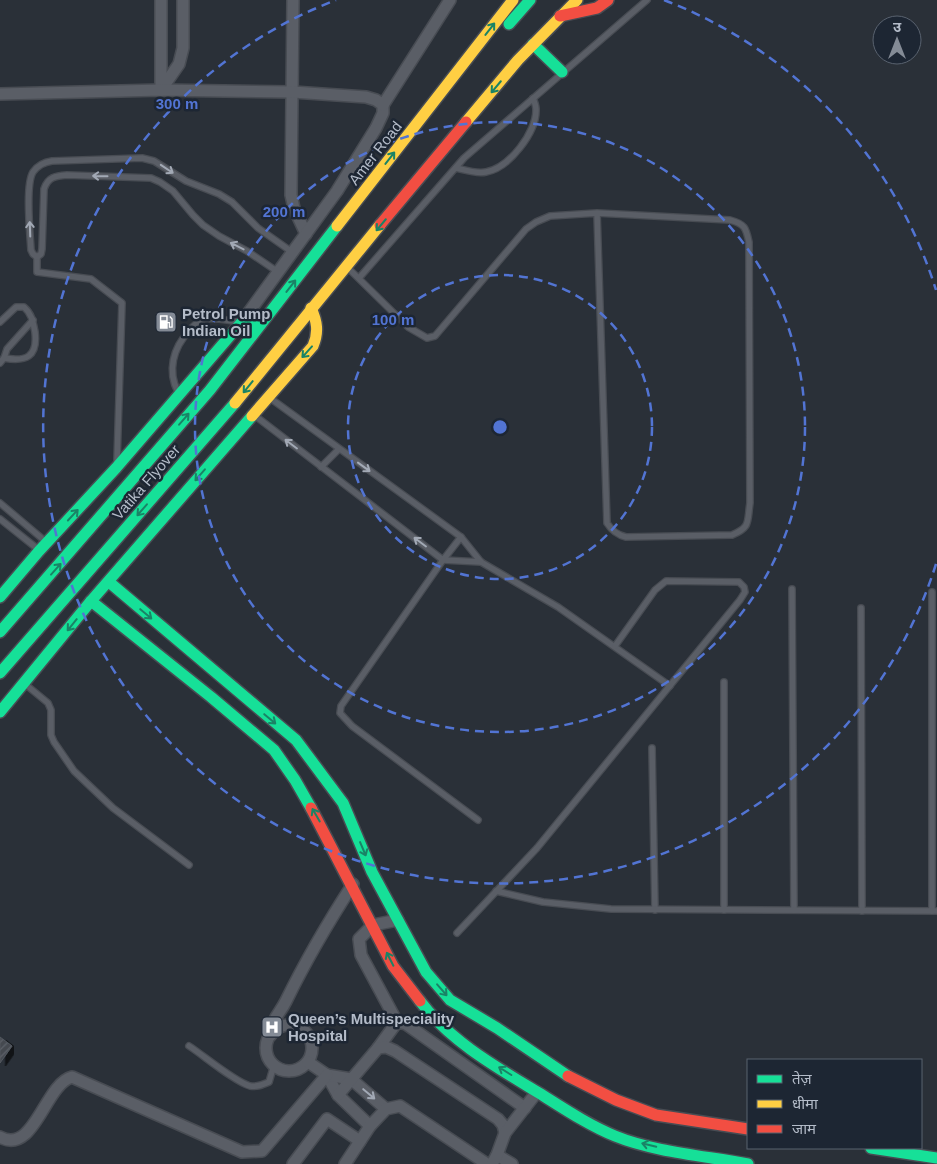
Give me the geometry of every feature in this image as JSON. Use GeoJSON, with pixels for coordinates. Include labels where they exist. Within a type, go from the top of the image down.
{"type":"FeatureCollection","features":[{"type":"Feature","properties":{"kind":"main road","name":"Amer Road"},"geometry":{"type":"LineString","coordinates":[[261,324],[467,59],[506,5],[513,0]]}},
{"type":"Feature","properties":{"kind":"main road"},"geometry":{"type":"LineString","coordinates":[[467,59],[477,59],[530,0]]}},
{"type":"Feature","properties":{"kind":"main road","name":"Vatika Flyover"},"geometry":{"type":"LineString","coordinates":[[0,673],[228,412],[311,308],[518,60],[577,0]]}},
{"type":"Feature","properties":{"kind":"main road"},"geometry":{"type":"LineString","coordinates":[[560,16],[598,8],[608,0]]}},
{"type":"Feature","properties":{"kind":"main road"},"geometry":{"type":"LineString","coordinates":[[533,44],[562,72]]}},
{"type":"Feature","properties":{"kind":"main road"},"geometry":{"type":"LineString","coordinates":[[0,712],[108,582],[312,346],[317,337],[316,320],[311,308]]}},
{"type":"Feature","properties":{"kind":"main road"},"geometry":{"type":"LineString","coordinates":[[0,597],[116,468],[241,322],[261,324]]}},
{"type":"Feature","properties":{"kind":"main road","name":"Vatika Flyover"},"geometry":{"type":"LineString","coordinates":[[0,632],[210,390],[261,324]]}},
{"type":"Feature","properties":{"kind":"main road"},"geometry":{"type":"LineString","coordinates":[[108,582],[296,740],[342,803],[372,872],[426,972],[450,1000],[497,1028],[571,1078],[616,1100],[656,1115],[747,1129]]}},
{"type":"Feature","properties":{"kind":"main road"},"geometry":{"type":"LineString","coordinates":[[92,601],[212,697],[274,750],[318,818],[394,966],[426,1008],[445,1029],[478,1055],[582,1120],[615,1136],[649,1146],[748,1164]]}},
{"type":"Feature","properties":{"kind":"main road"},"geometry":{"type":"LineString","coordinates":[[878,1149],[937,1158]]}},
{"type":"Feature","properties":{"kind":"street"},"geometry":{"type":"LineString","coordinates":[[161,0],[161,90]]}},
{"type":"Feature","properties":{"kind":"street"},"geometry":{"type":"LineString","coordinates":[[161,90],[179,64],[183,48],[182,0]]}},
{"type":"Feature","properties":{"kind":"street"},"geometry":{"type":"LineString","coordinates":[[293,0],[291,195],[294,208],[306,234]]}},
{"type":"Feature","properties":{"kind":"street"},"geometry":{"type":"LineString","coordinates":[[241,322],[338,191],[376,128],[383,113],[383,105],[450,0]]}},
{"type":"Feature","properties":{"kind":"street"},"geometry":{"type":"LineString","coordinates":[[0,94],[161,90],[293,92],[366,97],[376,100],[383,105]]}},
{"type":"Feature","properties":{"kind":"street"},"geometry":{"type":"LineString","coordinates":[[270,1035],[279,1028],[290,1025],[300,1028],[309,1036],[312,1046],[311,1057],[308,1062],[300,1069],[294,1071],[283,1070],[274,1065],[266,1050],[272,1021],[285,1003],[352,884]]}},
{"type":"Feature","properties":{"kind":"street"},"geometry":{"type":"LineString","coordinates":[[398,920],[373,926],[358,939],[361,955],[397,1022],[406,1024],[525,1108]]}},
{"type":"Feature","properties":{"kind":"street"},"geometry":{"type":"LineString","coordinates":[[285,1003],[290,1025]]}},
{"type":"Feature","properties":{"kind":"street"},"geometry":{"type":"LineString","coordinates":[[338,1095],[378,1048],[397,1022]]}},
{"type":"Feature","properties":{"kind":"street"},"geometry":{"type":"LineString","coordinates":[[378,1048],[386,1047],[394,1051],[490,1114],[503,1125],[505,1133]]}},
{"type":"Feature","properties":{"kind":"street"},"geometry":{"type":"LineString","coordinates":[[308,1062],[326,1075],[338,1095],[370,1126]]}},
{"type":"Feature","properties":{"kind":"street"},"geometry":{"type":"LineString","coordinates":[[326,1075],[351,1079],[386,1109]]}},
{"type":"Feature","properties":{"kind":"street"},"geometry":{"type":"LineString","coordinates":[[0,1137],[15,1140],[26,1134],[61,1083],[72,1077],[242,1152],[262,1151],[326,1075]]}},
{"type":"Feature","properties":{"kind":"street"},"geometry":{"type":"LineString","coordinates":[[512,1164],[495,1160],[505,1133],[537,1092]]}},
{"type":"Feature","properties":{"kind":"street"},"geometry":{"type":"LineString","coordinates":[[345,1164],[370,1126],[386,1109],[400,1106],[487,1164]]}},
{"type":"Feature","properties":{"kind":"street"},"geometry":{"type":"LineString","coordinates":[[293,1164],[326,1119],[360,1141]]}},
{"type":"Feature","properties":{"kind":"street"},"geometry":{"type":"LineString","coordinates":[[680,1152],[688,1164]]}},
{"type":"Feature","properties":{"kind":"lane"},"geometry":{"type":"LineString","coordinates":[[358,278],[475,149],[647,0]]}},
{"type":"Feature","properties":{"kind":"lane"},"geometry":{"type":"LineString","coordinates":[[456,168],[486,172],[502,165],[510,158],[526,141],[535,116],[536,108],[533,98]]}},
{"type":"Feature","properties":{"kind":"lane"},"geometry":{"type":"LineString","coordinates":[[37,257],[31,250],[29,193],[30,179],[33,172],[44,163],[52,161],[89,159],[142,158],[154,161],[186,182],[219,194],[232,202],[258,228],[292,252]]}},
{"type":"Feature","properties":{"kind":"lane"},"geometry":{"type":"LineString","coordinates":[[116,468],[122,303],[91,279],[37,272],[37,257],[42,249],[44,189],[46,182],[57,176],[67,175],[151,178],[168,186],[192,215],[219,236],[247,251],[278,272]]}},
{"type":"Feature","properties":{"kind":"lane"},"geometry":{"type":"LineString","coordinates":[[347,266],[408,327],[427,338],[435,336],[526,229],[550,216],[597,213],[730,220],[740,223],[746,229],[749,242],[750,503],[747,526],[732,536],[626,537],[618,535],[607,523],[597,213]]}},
{"type":"Feature","properties":{"kind":"lane"},"geometry":{"type":"LineString","coordinates":[[0,322],[16,306],[24,307],[29,311],[33,320],[36,345],[31,354],[21,359],[2,360],[7,349],[33,320]]}},
{"type":"Feature","properties":{"kind":"lane"},"geometry":{"type":"LineString","coordinates":[[180,394],[173,378],[172,364],[181,340],[195,324],[203,319],[241,322]]}},
{"type":"Feature","properties":{"kind":"lane"},"geometry":{"type":"LineString","coordinates":[[268,397],[461,537],[481,562],[558,607],[670,686]]}},
{"type":"Feature","properties":{"kind":"lane"},"geometry":{"type":"LineString","coordinates":[[253,414],[443,560],[481,562]]}},
{"type":"Feature","properties":{"kind":"lane"},"geometry":{"type":"LineString","coordinates":[[321,466],[339,449]]}},
{"type":"Feature","properties":{"kind":"lane"},"geometry":{"type":"LineString","coordinates":[[0,503],[43,547]]}},
{"type":"Feature","properties":{"kind":"lane"},"geometry":{"type":"LineString","coordinates":[[0,519],[43,547]]}},
{"type":"Feature","properties":{"kind":"lane"},"geometry":{"type":"LineString","coordinates":[[461,537],[341,706],[340,713],[352,726],[478,820]]}},
{"type":"Feature","properties":{"kind":"lane"},"geometry":{"type":"LineString","coordinates":[[456,933],[536,848],[740,600],[744,587],[739,582],[666,581],[655,590],[615,646]]}},
{"type":"Feature","properties":{"kind":"lane"},"geometry":{"type":"LineString","coordinates":[[792,588],[794,910]]}},
{"type":"Feature","properties":{"kind":"lane"},"geometry":{"type":"LineString","coordinates":[[496,891],[537,900],[590,908],[934,911],[932,592]]}},
{"type":"Feature","properties":{"kind":"lane"},"geometry":{"type":"LineString","coordinates":[[861,608],[862,911]]}},
{"type":"Feature","properties":{"kind":"lane"},"geometry":{"type":"LineString","coordinates":[[724,682],[724,910]]}},
{"type":"Feature","properties":{"kind":"lane"},"geometry":{"type":"LineString","coordinates":[[24,684],[48,703],[51,710],[54,742],[74,770],[108,803],[189,865]]}},
{"type":"Feature","properties":{"kind":"lane"},"geometry":{"type":"LineString","coordinates":[[652,748],[655,910]]}},
{"type":"Feature","properties":{"kind":"lane"},"geometry":{"type":"LineString","coordinates":[[189,1046],[239,1081],[250,1086],[260,1086],[269,1082],[274,1065]]}},
{"type":"Feature","properties":{"kind":"building"},"geometry":{"type":"Polygon","coordinates":[[[0,1037],[12,1046],[0,1063],[0,1037]]]}},
{"type":"Feature","properties":{"kind":"traffic: fast"},"geometry":{"type":"LineString","coordinates":[[509,24],[530,0]]}},
{"type":"Feature","properties":{"kind":"traffic: fast"},"geometry":{"type":"LineString","coordinates":[[533,44],[562,72]]}},
{"type":"Feature","properties":{"kind":"traffic: fast"},"geometry":{"type":"LineString","coordinates":[[0,632],[210,390],[337,226]]}},
{"type":"Feature","properties":{"kind":"traffic: fast"},"geometry":{"type":"LineString","coordinates":[[0,597],[39,551],[116,468],[241,323],[261,324]]}},
{"type":"Feature","properties":{"kind":"traffic: fast"},"geometry":{"type":"LineString","coordinates":[[0,673],[235,403]]}},
{"type":"Feature","properties":{"kind":"traffic: fast"},"geometry":{"type":"LineString","coordinates":[[0,712],[91,601],[252,416]]}},
{"type":"Feature","properties":{"kind":"traffic: fast"},"geometry":{"type":"LineString","coordinates":[[109,582],[296,740],[343,803],[372,872],[426,972],[450,1000],[497,1028],[568,1076]]}},
{"type":"Feature","properties":{"kind":"traffic: fast"},"geometry":{"type":"LineString","coordinates":[[91,601],[274,750],[295,780],[311,808]]}},
{"type":"Feature","properties":{"kind":"traffic: fast"},"geometry":{"type":"LineString","coordinates":[[420,1001],[445,1029],[459,1041],[506,1073],[595,1127],[646,1146],[748,1164]]}},
{"type":"Feature","properties":{"kind":"traffic: fast"},"geometry":{"type":"LineString","coordinates":[[878,1149],[937,1158]]}},
{"type":"Feature","properties":{"kind":"traffic: slow"},"geometry":{"type":"LineString","coordinates":[[337,226],[513,0]]}},
{"type":"Feature","properties":{"kind":"traffic: slow"},"geometry":{"type":"LineString","coordinates":[[466,122],[518,60],[577,0]]}},
{"type":"Feature","properties":{"kind":"traffic: slow"},"geometry":{"type":"LineString","coordinates":[[235,403],[380,225]]}},
{"type":"Feature","properties":{"kind":"traffic: slow"},"geometry":{"type":"LineString","coordinates":[[252,416],[313,346],[316,327],[315,317],[311,308]]}},
{"type":"Feature","properties":{"kind":"traffic: jam"},"geometry":{"type":"LineString","coordinates":[[560,16],[597,8],[608,0]]}},
{"type":"Feature","properties":{"kind":"traffic: jam"},"geometry":{"type":"LineString","coordinates":[[380,225],[466,122]]}},
{"type":"Feature","properties":{"kind":"traffic: jam"},"geometry":{"type":"LineString","coordinates":[[311,808],[393,966],[420,1001]]}},
{"type":"Feature","properties":{"kind":"traffic: jam"},"geometry":{"type":"LineString","coordinates":[[568,1076],[616,1100],[656,1115],[747,1129]]}},
{"type":"Feature","properties":{"kind":"place","name":"Petrol Pump Indian Oil"},"geometry":{"type":"Point","coordinates":[166,322]}},
{"type":"Feature","properties":{"kind":"place","name":"Queen’s Multispeciality Hospital"},"geometry":{"type":"Point","coordinates":[272,1027]}}]}
